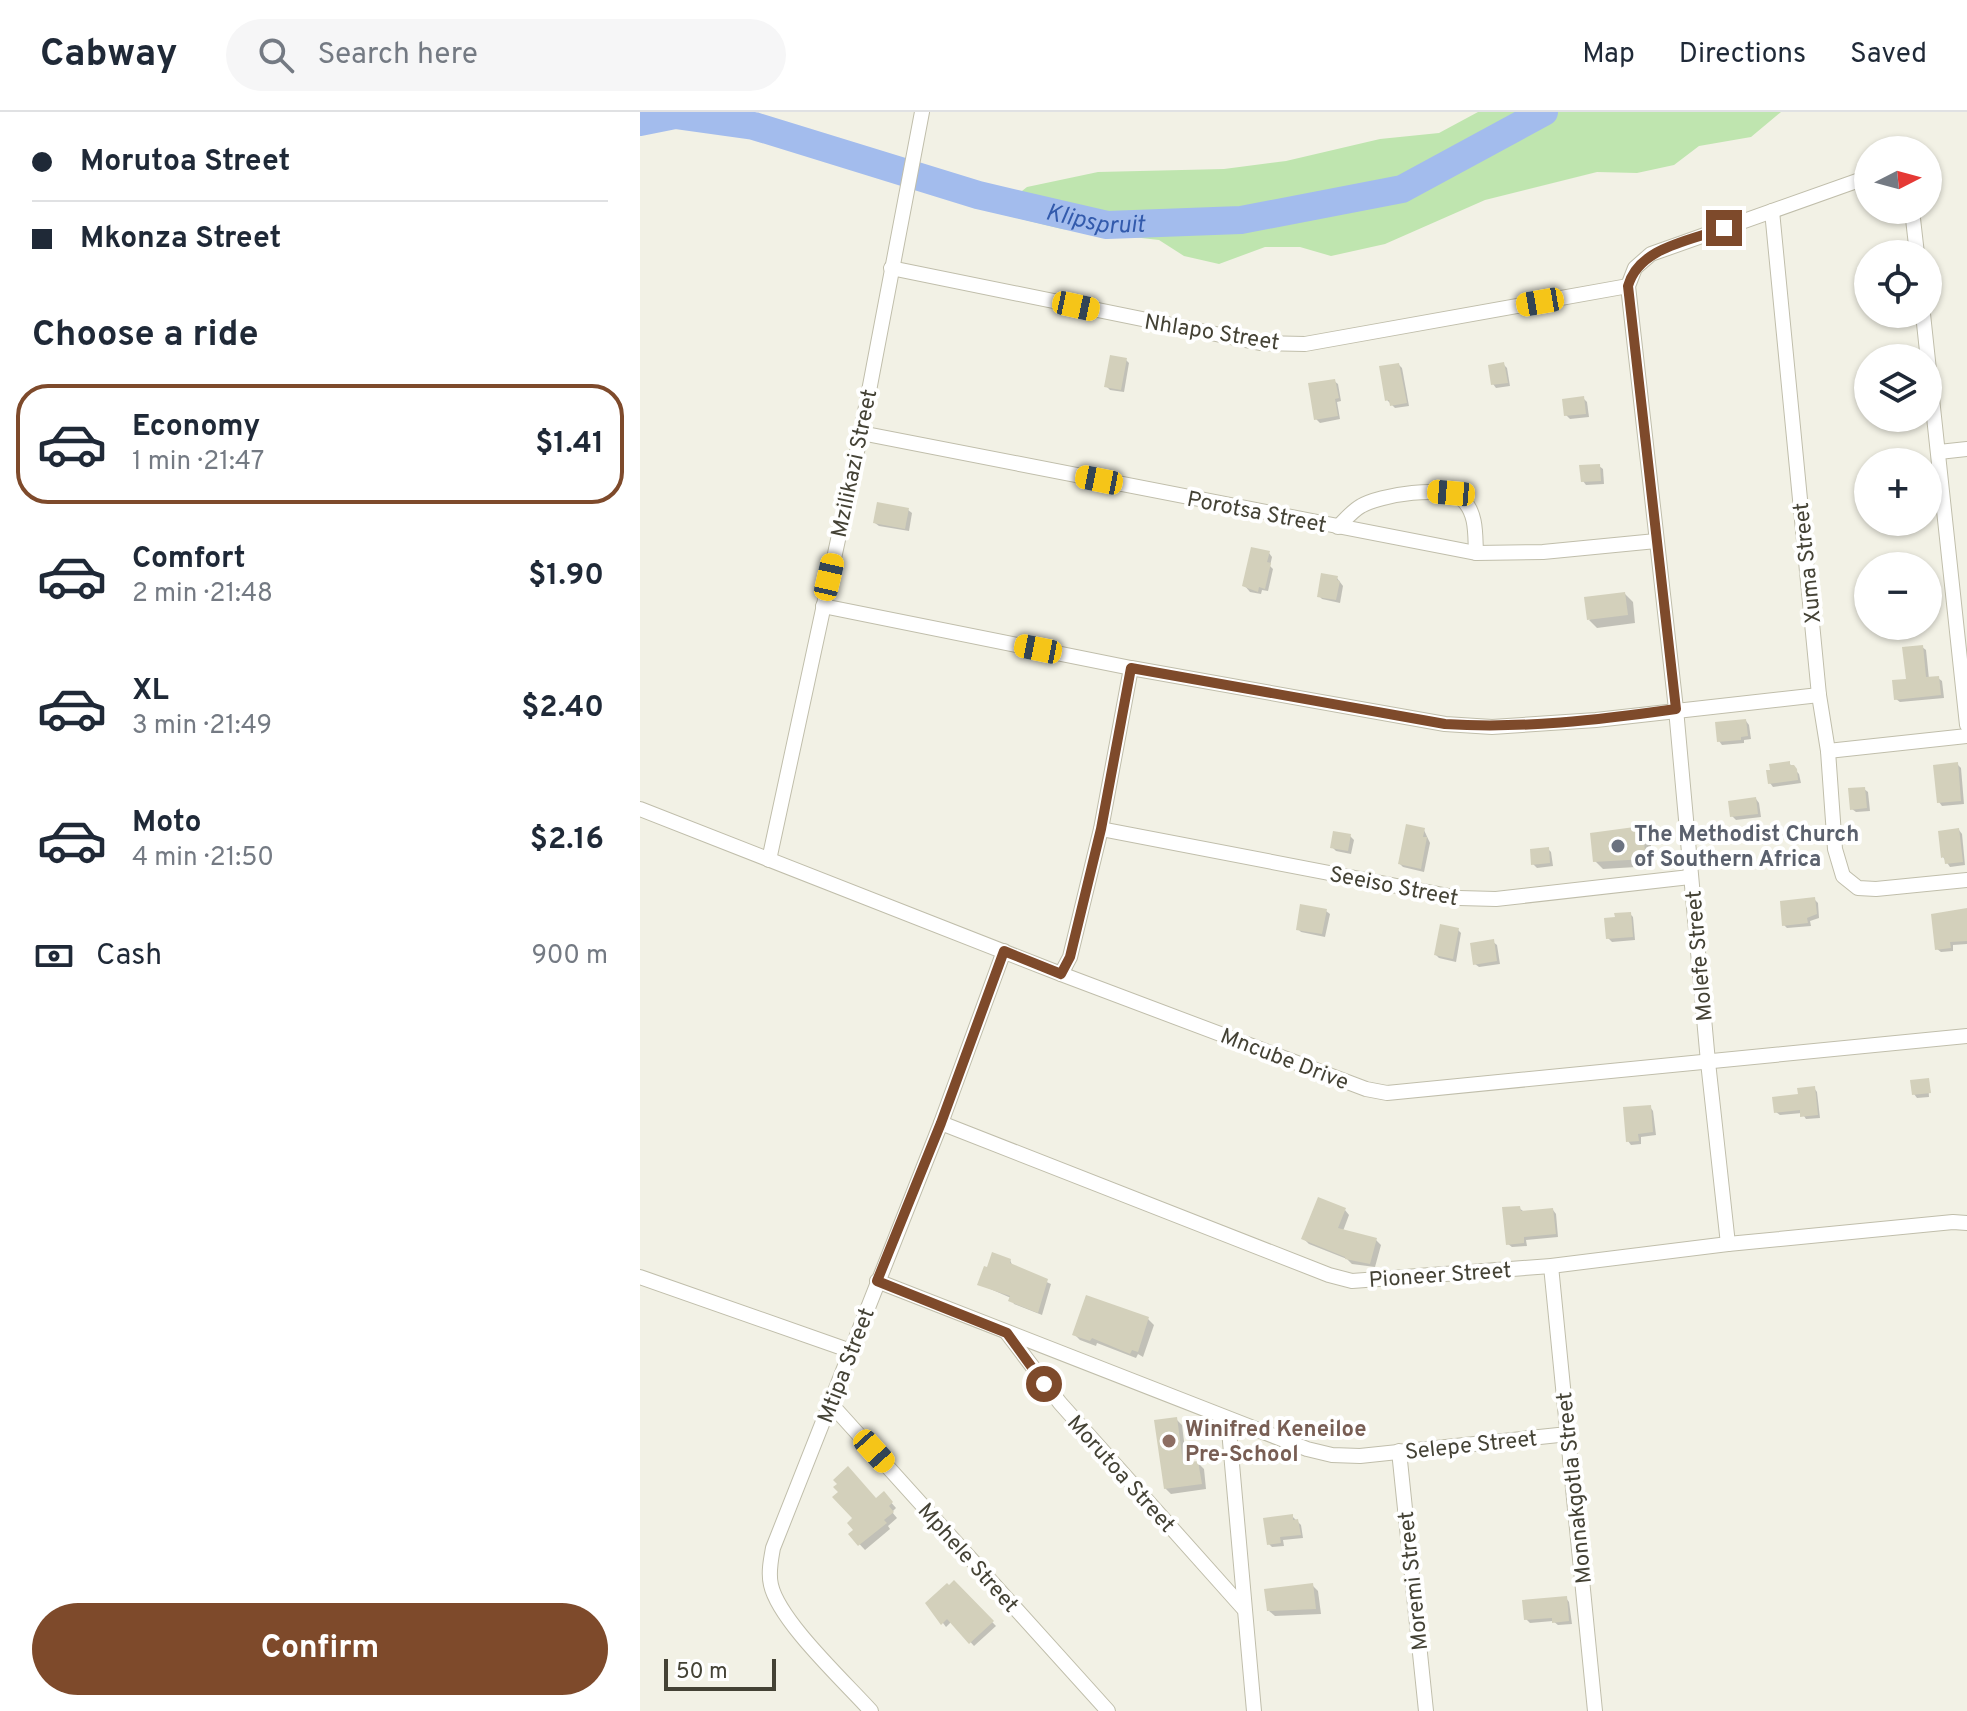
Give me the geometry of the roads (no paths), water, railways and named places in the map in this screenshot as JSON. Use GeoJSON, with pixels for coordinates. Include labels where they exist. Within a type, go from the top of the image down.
{"type":"FeatureCollection","features":[{"type":"Feature","properties":{"kind":"street","name":"Mzilikazi Street"},"geometry":{"type":"LineString","coordinates":[[769,860],[861,433],[922,112]]}},
{"type":"Feature","properties":{"kind":"street"},"geometry":{"type":"LineString","coordinates":[[1628,286],[1635,268],[1651,254],[1854,182]]}},
{"type":"Feature","properties":{"kind":"street","name":"Xuma Street"},"geometry":{"type":"LineString","coordinates":[[1772,211],[1819,695],[1828,751],[1835,849],[1840,869],[1843,876],[1858,888],[1967,880]]}},
{"type":"Feature","properties":{"kind":"street","name":"Nhlapo Street"},"geometry":{"type":"LineString","coordinates":[[891,268],[1198,331],[1260,343],[1283,344],[1305,344],[1628,286]]}},
{"type":"Feature","properties":{"kind":"street","name":"Molefe Street"},"geometry":{"type":"LineString","coordinates":[[1628,286],[1676,709],[1728,1244]]}},
{"type":"Feature","properties":{"kind":"street"},"geometry":{"type":"LineString","coordinates":[[1925,328],[1939,448]]}},
{"type":"Feature","properties":{"kind":"street","name":"Porotsa Street"},"geometry":{"type":"LineString","coordinates":[[861,433],[1476,553],[1543,552],[1656,541]]}},
{"type":"Feature","properties":{"kind":"street"},"geometry":{"type":"LineString","coordinates":[[1942,452],[1967,449]]}},
{"type":"Feature","properties":{"kind":"street"},"geometry":{"type":"LineString","coordinates":[[1942,472],[1960,592],[1967,725]]}},
{"type":"Feature","properties":{"kind":"street"},"geometry":{"type":"LineString","coordinates":[[1338,527],[1359,507],[1379,498],[1451,493],[1461,498],[1471,511],[1476,553]]}},
{"type":"Feature","properties":{"kind":"street"},"geometry":{"type":"LineString","coordinates":[[823,606],[1131,668],[1445,724],[1492,727],[1596,720],[1819,695]]}},
{"type":"Feature","properties":{"kind":"street"},"geometry":{"type":"LineString","coordinates":[[1061,974],[1070,957],[1101,829],[1131,668]]}},
{"type":"Feature","properties":{"kind":"street"},"geometry":{"type":"LineString","coordinates":[[1828,751],[1967,736]]}},
{"type":"Feature","properties":{"kind":"street","name":"Mncube Drive"},"geometry":{"type":"LineString","coordinates":[[640,809],[1061,974],[1366,1089],[1387,1093],[1967,1036]]}},
{"type":"Feature","properties":{"kind":"street","name":"Seeiso Street"},"geometry":{"type":"LineString","coordinates":[[1101,829],[1459,898],[1496,899],[1690,877]]}},
{"type":"Feature","properties":{"kind":"street","name":"Mtipa Street"},"geometry":{"type":"LineString","coordinates":[[871,1711],[795,1627],[779,1604],[771,1585],[773,1548],[941,1123],[1004,951]]}},
{"type":"Feature","properties":{"kind":"street","name":"Pioneer Street"},"geometry":{"type":"LineString","coordinates":[[941,1123],[1184,1220],[1352,1281],[1551,1266],[1728,1244],[1926,1224],[1967,1223]]}},
{"type":"Feature","properties":{"kind":"street","name":"Monnakgotla Street"},"geometry":{"type":"LineString","coordinates":[[1551,1266],[1595,1711]]}},
{"type":"Feature","properties":{"kind":"street"},"geometry":{"type":"LineString","coordinates":[[640,1277],[851,1351]]}},
{"type":"Feature","properties":{"kind":"street","name":"Selepe Street"},"geometry":{"type":"LineString","coordinates":[[877,1281],[1228,1419],[1307,1449],[1332,1455],[1360,1456],[1568,1434]]}},
{"type":"Feature","properties":{"kind":"street","name":"Morutoa Street"},"geometry":{"type":"LineString","coordinates":[[1007,1333],[1060,1403],[1243,1608]]}},
{"type":"Feature","properties":{"kind":"street","name":"Mphele Street"},"geometry":{"type":"LineString","coordinates":[[831,1404],[1108,1711]]}},
{"type":"Feature","properties":{"kind":"street"},"geometry":{"type":"LineString","coordinates":[[1228,1419],[1254,1711]]}},
{"type":"Feature","properties":{"kind":"street","name":"Moremi Street"},"geometry":{"type":"LineString","coordinates":[[1399,1451],[1426,1711]]}},
{"type":"Feature","properties":{"kind":"waterway","name":"Klipspruit"},"geometry":{"type":"LineString","coordinates":[[640,122],[675,115],[754,126],[978,195],[1107,225],[1241,220],[1402,189],[1544,112]]}},
{"type":"Feature","properties":{"kind":"place","name":"The Methodist Church of Southern Africa"},"geometry":{"type":"Point","coordinates":[1618,846]}},
{"type":"Feature","properties":{"kind":"place","name":"Winifred Keneiloe Pre-School"},"geometry":{"type":"Point","coordinates":[1169,1441]}}]}
